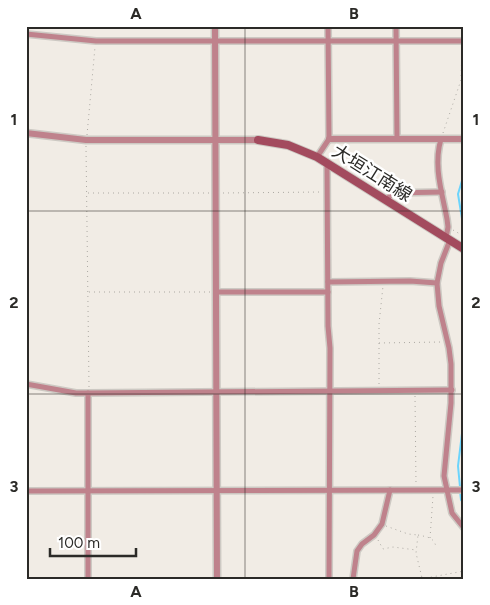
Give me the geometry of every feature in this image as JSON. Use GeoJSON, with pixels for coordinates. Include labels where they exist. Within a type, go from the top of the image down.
{"type":"FeatureCollection","features":[{"type":"Feature","properties":{"kind":"main road","name":"大垣江南線"},"geometry":{"type":"LineString","coordinates":[[258,140],[288,145],[327,162],[464,249]]}},
{"type":"Feature","properties":{"kind":"street"},"geometry":{"type":"LineString","coordinates":[[215,26],[217,579]]}},
{"type":"Feature","properties":{"kind":"street"},"geometry":{"type":"LineString","coordinates":[[317,157],[329,139],[328,26]]}},
{"type":"Feature","properties":{"kind":"street"},"geometry":{"type":"LineString","coordinates":[[396,26],[396,139]]}},
{"type":"Feature","properties":{"kind":"street"},"geometry":{"type":"LineString","coordinates":[[26,34],[96,41],[462,41]]}},
{"type":"Feature","properties":{"kind":"street"},"geometry":{"type":"LineString","coordinates":[[26,133],[86,140],[258,140]]}},
{"type":"Feature","properties":{"kind":"street"},"geometry":{"type":"LineString","coordinates":[[329,139],[464,139]]}},
{"type":"Feature","properties":{"kind":"street"},"geometry":{"type":"LineString","coordinates":[[441,139],[437,167],[448,227],[448,239],[437,284],[439,306],[451,356],[452,390],[448,447],[443,467],[446,490],[452,512],[464,528]]}},
{"type":"Feature","properties":{"kind":"street"},"geometry":{"type":"LineString","coordinates":[[327,162],[330,348],[330,579]]}},
{"type":"Feature","properties":{"kind":"street"},"geometry":{"type":"LineString","coordinates":[[387,200],[392,193],[442,192]]}},
{"type":"Feature","properties":{"kind":"street"},"geometry":{"type":"LineString","coordinates":[[328,282],[410,281],[437,284]]}},
{"type":"Feature","properties":{"kind":"street"},"geometry":{"type":"LineString","coordinates":[[216,292],[328,292]]}},
{"type":"Feature","properties":{"kind":"street"},"geometry":{"type":"LineString","coordinates":[[26,384],[88,393],[452,390]]}},
{"type":"Feature","properties":{"kind":"street"},"geometry":{"type":"LineString","coordinates":[[88,393],[88,579]]}},
{"type":"Feature","properties":{"kind":"street"},"geometry":{"type":"LineString","coordinates":[[353,579],[357,551],[362,544],[376,533],[382,524],[390,490]]}},
{"type":"Feature","properties":{"kind":"street"},"geometry":{"type":"LineString","coordinates":[[26,491],[464,490]]}},
{"type":"Feature","properties":{"kind":"path"},"geometry":{"type":"LineString","coordinates":[[441,139],[461,80],[462,26]]}},
{"type":"Feature","properties":{"kind":"path"},"geometry":{"type":"LineString","coordinates":[[88,393],[88,193],[86,140],[96,41]]}},
{"type":"Feature","properties":{"kind":"path"},"geometry":{"type":"LineString","coordinates":[[88,193],[327,192]]}},
{"type":"Feature","properties":{"kind":"path"},"geometry":{"type":"LineString","coordinates":[[448,227],[460,234],[464,234]]}},
{"type":"Feature","properties":{"kind":"path"},"geometry":{"type":"LineString","coordinates":[[378,390],[383,282]]}},
{"type":"Feature","properties":{"kind":"path"},"geometry":{"type":"LineString","coordinates":[[88,292],[216,292]]}},
{"type":"Feature","properties":{"kind":"path"},"geometry":{"type":"LineString","coordinates":[[379,343],[434,343],[447,341]]}},
{"type":"Feature","properties":{"kind":"path"},"geometry":{"type":"LineString","coordinates":[[415,390],[416,490]]}},
{"type":"Feature","properties":{"kind":"path"},"geometry":{"type":"LineString","coordinates":[[430,538],[433,490]]}},
{"type":"Feature","properties":{"kind":"path"},"geometry":{"type":"LineString","coordinates":[[382,524],[408,534],[430,538],[434,541],[436,547]]}},
{"type":"Feature","properties":{"kind":"path"},"geometry":{"type":"LineString","coordinates":[[376,533],[383,549],[392,547],[416,550]]}},
{"type":"Feature","properties":{"kind":"path"},"geometry":{"type":"LineString","coordinates":[[418,535],[416,550],[422,578],[464,571]]}},
{"type":"Feature","properties":{"kind":"waterway"},"geometry":{"type":"LineString","coordinates":[[464,174],[458,194],[464,231]]}},
{"type":"Feature","properties":{"kind":"waterway"},"geometry":{"type":"LineString","coordinates":[[462,273],[464,318]]}},
{"type":"Feature","properties":{"kind":"waterway"},"geometry":{"type":"LineString","coordinates":[[460,487],[458,466],[464,417]]}},
{"type":"Feature","properties":{"kind":"waterway"},"geometry":{"type":"LineString","coordinates":[[460,491],[461,500],[464,504]]}}]}
